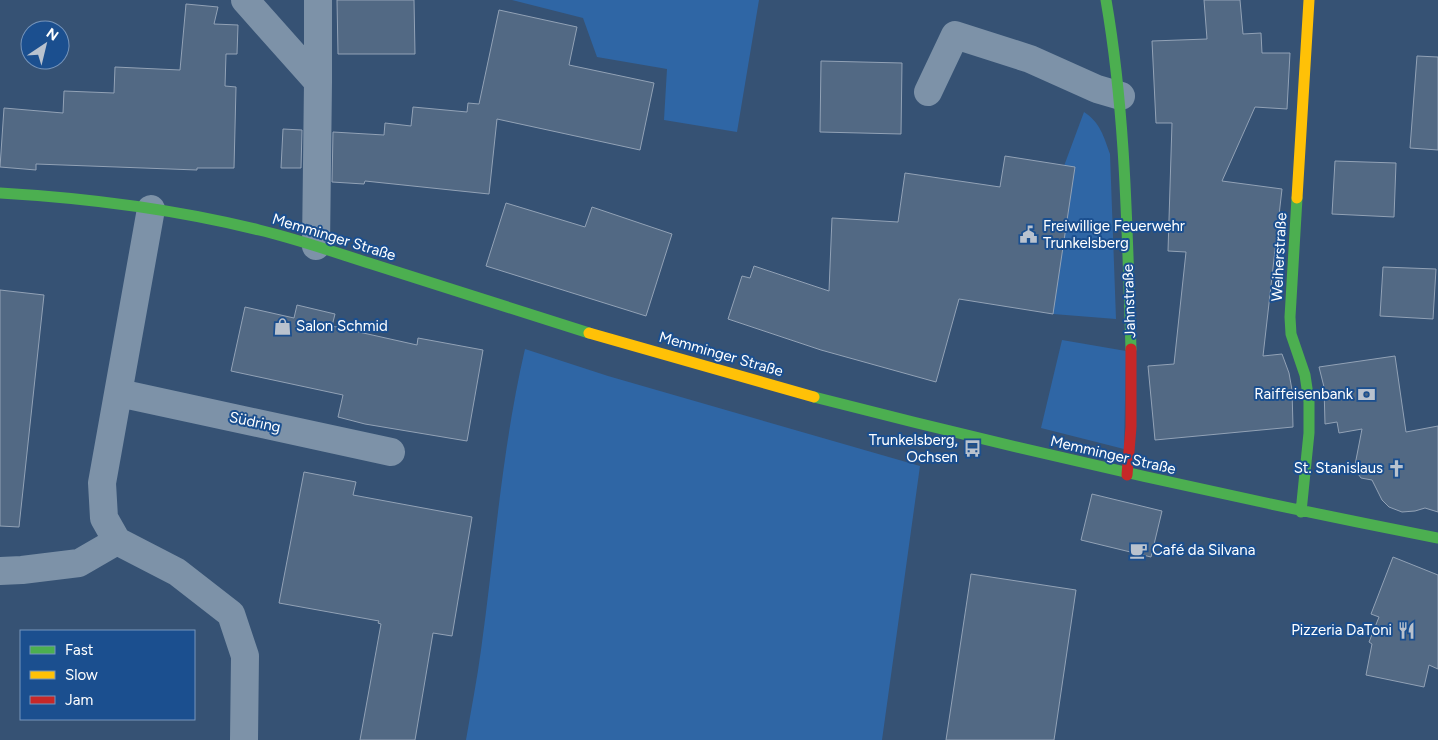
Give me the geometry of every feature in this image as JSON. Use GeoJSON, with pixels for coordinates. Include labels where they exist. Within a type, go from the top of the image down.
{"type":"FeatureCollection","features":[{"type":"Feature","properties":{"kind":"street"},"geometry":{"type":"LineString","coordinates":[[245,0],[318,82]]}},
{"type":"Feature","properties":{"kind":"street"},"geometry":{"type":"LineString","coordinates":[[316,246],[318,0]]}},
{"type":"Feature","properties":{"kind":"street","name":"Jahnstraße"},"geometry":{"type":"LineString","coordinates":[[1106,0],[1112,26],[1121,96],[1131,332],[1131,443],[1127,475]]}},
{"type":"Feature","properties":{"kind":"street","name":"Weiherstraße"},"geometry":{"type":"LineString","coordinates":[[1301,512],[1309,425],[1309,390],[1305,370],[1292,338],[1290,317],[1309,0]]}},
{"type":"Feature","properties":{"kind":"street"},"geometry":{"type":"LineString","coordinates":[[928,92],[955,35],[1030,59],[1061,71],[1097,89],[1121,96]]}},
{"type":"Feature","properties":{"kind":"street","name":"Memminger Straße"},"geometry":{"type":"LineString","coordinates":[[0,194],[88,200],[151,209],[245,227],[316,246],[606,338],[920,425],[1127,475],[1301,512],[1438,538]]}},
{"type":"Feature","properties":{"kind":"street"},"geometry":{"type":"LineString","coordinates":[[151,209],[102,483],[104,518],[117,541],[178,572],[231,614],[245,656],[244,740]]}},
{"type":"Feature","properties":{"kind":"street","name":"Südring"},"geometry":{"type":"LineString","coordinates":[[119,393],[391,452]]}},
{"type":"Feature","properties":{"kind":"street"},"geometry":{"type":"LineString","coordinates":[[0,571],[79,563],[117,541]]}},
{"type":"Feature","properties":{"kind":"shaded area"},"geometry":{"type":"Polygon","coordinates":[[[512,0],[759,0],[737,132],[664,120],[667,69],[597,57],[583,18],[512,0]]]}},
{"type":"Feature","properties":{"kind":"shaded area"},"geometry":{"type":"Polygon","coordinates":[[[1084,112],[1098,125],[1110,154],[1116,319],[1053,314],[1064,166],[1084,112]]]}},
{"type":"Feature","properties":{"kind":"shaded area"},"geometry":{"type":"Polygon","coordinates":[[[1062,340],[1126,351],[1124,449],[1041,428],[1062,340]]]}},
{"type":"Feature","properties":{"kind":"shaded area"},"geometry":{"type":"Polygon","coordinates":[[[525,349],[608,376],[920,466],[882,740],[466,740],[481,650],[510,424],[525,349]]]}},
{"type":"Feature","properties":{"kind":"building"},"geometry":{"type":"Polygon","coordinates":[[[337,0],[414,0],[415,54],[338,54],[337,0]]]}},
{"type":"Feature","properties":{"kind":"building"},"geometry":{"type":"Polygon","coordinates":[[[1204,0],[1240,0],[1243,34],[1261,33],[1262,53],[1290,53],[1287,109],[1255,107],[1222,181],[1282,189],[1263,356],[1282,354],[1289,373],[1292,390],[1293,427],[1155,440],[1148,366],[1174,364],[1186,252],[1168,251],[1172,123],[1156,123],[1152,41],[1207,39],[1204,0]]]}},
{"type":"Feature","properties":{"kind":"building"},"geometry":{"type":"Polygon","coordinates":[[[186,4],[218,7],[214,24],[238,25],[237,54],[226,54],[225,86],[236,87],[234,168],[197,168],[197,170],[36,164],[36,170],[0,167],[4,108],[63,113],[64,91],[114,93],[115,67],[180,70],[186,4]]]}},
{"type":"Feature","properties":{"kind":"building"},"geometry":{"type":"Polygon","coordinates":[[[499,10],[577,27],[569,65],[654,83],[640,150],[497,119],[489,194],[365,181],[364,184],[332,182],[333,132],[384,135],[385,123],[411,126],[413,107],[467,112],[468,103],[479,104],[499,10]]]}},
{"type":"Feature","properties":{"kind":"building"},"geometry":{"type":"Polygon","coordinates":[[[1417,56],[1438,57],[1438,150],[1410,148],[1417,56]]]}},
{"type":"Feature","properties":{"kind":"building"},"geometry":{"type":"Polygon","coordinates":[[[821,61],[902,63],[901,134],[820,132],[821,61]]]}},
{"type":"Feature","properties":{"kind":"building"},"geometry":{"type":"Polygon","coordinates":[[[283,129],[302,130],[301,168],[281,168],[283,129]]]}},
{"type":"Feature","properties":{"kind":"building"},"geometry":{"type":"Polygon","coordinates":[[[1005,156],[1075,167],[1053,314],[959,299],[936,382],[821,350],[728,319],[742,276],[750,278],[754,266],[829,291],[832,218],[898,222],[905,173],[1000,187],[1005,156]]]}},
{"type":"Feature","properties":{"kind":"building"},"geometry":{"type":"Polygon","coordinates":[[[1335,161],[1396,163],[1394,217],[1332,214],[1335,161]]]}},
{"type":"Feature","properties":{"kind":"building"},"geometry":{"type":"Polygon","coordinates":[[[506,203],[585,227],[592,207],[672,234],[646,316],[486,266],[506,203]]]}},
{"type":"Feature","properties":{"kind":"building"},"geometry":{"type":"Polygon","coordinates":[[[1383,267],[1436,269],[1433,319],[1380,316],[1383,267]]]}},
{"type":"Feature","properties":{"kind":"building"},"geometry":{"type":"Polygon","coordinates":[[[0,290],[44,295],[19,527],[0,526],[0,290]]]}},
{"type":"Feature","properties":{"kind":"building"},"geometry":{"type":"Polygon","coordinates":[[[297,305],[335,314],[332,326],[417,345],[418,338],[483,350],[467,441],[365,424],[338,417],[343,395],[231,371],[245,307],[294,318],[297,305]]]}},
{"type":"Feature","properties":{"kind":"building"},"geometry":{"type":"Polygon","coordinates":[[[1395,356],[1406,432],[1438,426],[1438,512],[1425,508],[1402,512],[1389,507],[1382,500],[1372,480],[1361,478],[1356,471],[1355,465],[1362,429],[1339,433],[1337,422],[1325,424],[1324,387],[1319,367],[1395,356]]]}},
{"type":"Feature","properties":{"kind":"building"},"geometry":{"type":"Polygon","coordinates":[[[304,472],[356,482],[353,495],[472,517],[452,636],[433,633],[415,740],[360,740],[381,624],[378,623],[379,621],[279,603],[304,472]]]}},
{"type":"Feature","properties":{"kind":"building"},"geometry":{"type":"Polygon","coordinates":[[[1092,494],[1162,511],[1151,557],[1081,540],[1092,494]]]}},
{"type":"Feature","properties":{"kind":"building","name":"Pizzeria DaToni"},"geometry":{"type":"Polygon","coordinates":[[[1393,557],[1438,575],[1438,669],[1429,665],[1424,687],[1366,675],[1372,644],[1369,642],[1379,617],[1371,614],[1393,557]]]}},
{"type":"Feature","properties":{"kind":"building"},"geometry":{"type":"Polygon","coordinates":[[[971,574],[1076,590],[1054,740],[946,740],[971,574]]]}},
{"type":"Feature","properties":{"kind":"traffic: fast"},"geometry":{"type":"LineString","coordinates":[[1106,0],[1113,43],[1122,130],[1131,349]]}},
{"type":"Feature","properties":{"kind":"traffic: fast"},"geometry":{"type":"LineString","coordinates":[[0,193],[65,198],[163,210],[259,230],[316,246],[589,333]]}},
{"type":"Feature","properties":{"kind":"traffic: fast"},"geometry":{"type":"LineString","coordinates":[[1297,198],[1290,317],[1291,334],[1305,375],[1309,402],[1309,433],[1301,512]]}},
{"type":"Feature","properties":{"kind":"traffic: fast"},"geometry":{"type":"LineString","coordinates":[[814,397],[1124,472],[1438,538]]}},
{"type":"Feature","properties":{"kind":"traffic: slow"},"geometry":{"type":"LineString","coordinates":[[1297,198],[1309,0]]}},
{"type":"Feature","properties":{"kind":"traffic: slow"},"geometry":{"type":"LineString","coordinates":[[589,333],[814,397]]}},
{"type":"Feature","properties":{"kind":"traffic: jam"},"geometry":{"type":"LineString","coordinates":[[1127,475],[1131,427],[1131,349]]}},
{"type":"Feature","properties":{"kind":"place","name":"Freiwillige Feuerwehr Trunkelsberg"},"geometry":{"type":"Point","coordinates":[1029,235]}},
{"type":"Feature","properties":{"kind":"place","name":"Salon Schmid"},"geometry":{"type":"Point","coordinates":[282,326]}},
{"type":"Feature","properties":{"kind":"place","name":"Raiffeisenbank"},"geometry":{"type":"Point","coordinates":[1367,394]}},
{"type":"Feature","properties":{"kind":"place","name":"Trunkelsberg, Ochsen"},"geometry":{"type":"Point","coordinates":[972,449]}},
{"type":"Feature","properties":{"kind":"place","name":"St. Stanislaus"},"geometry":{"type":"Point","coordinates":[1397,468]}},
{"type":"Feature","properties":{"kind":"place","name":"Café da Silvana"},"geometry":{"type":"Point","coordinates":[1138,550]}},
{"type":"Feature","properties":{"kind":"place","name":"Pizzeria DaToni"},"geometry":{"type":"Point","coordinates":[1406,630]}}]}
